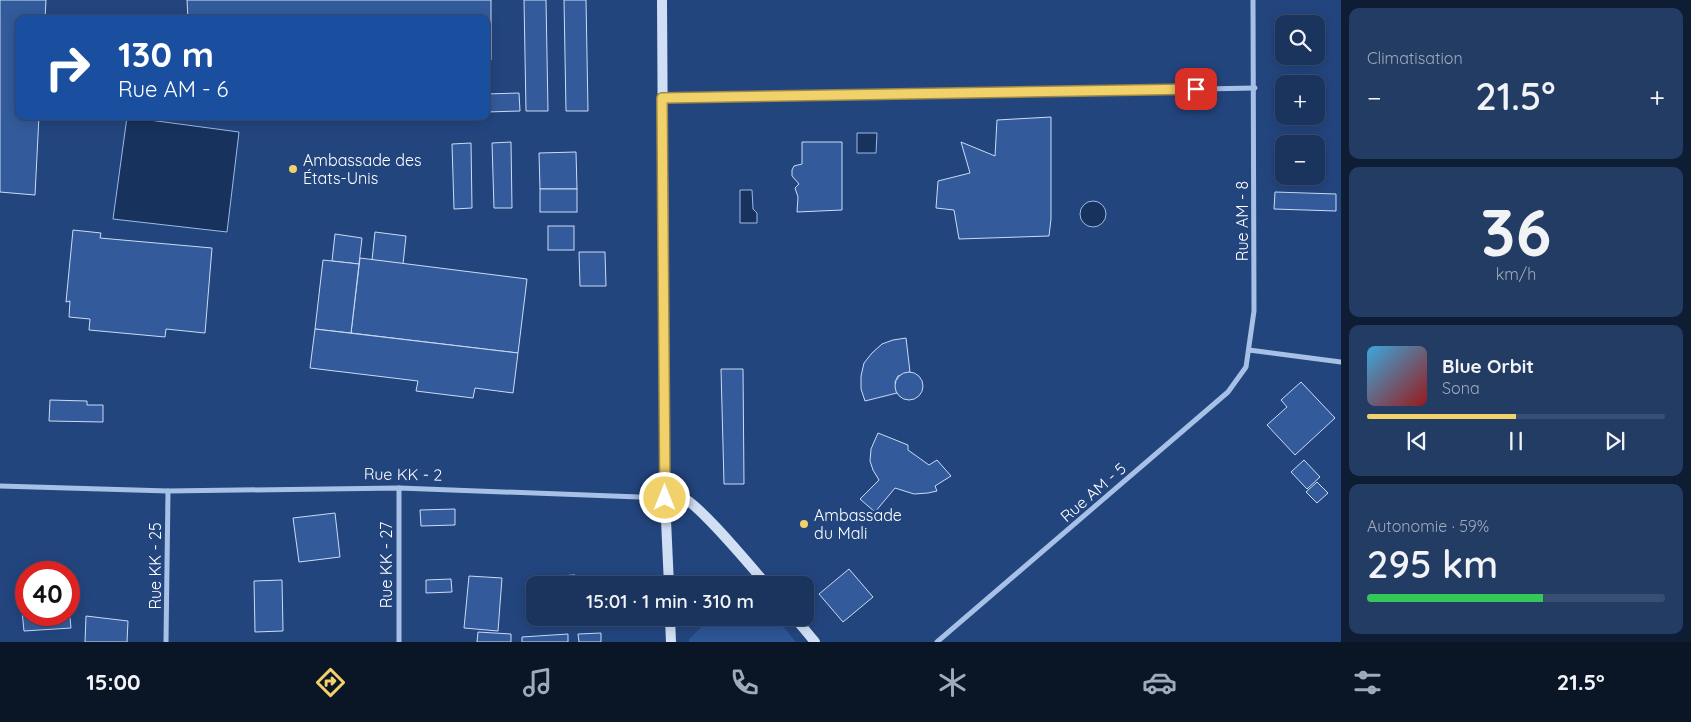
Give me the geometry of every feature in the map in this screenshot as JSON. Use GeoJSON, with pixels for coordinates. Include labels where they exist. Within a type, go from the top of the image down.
{"type":"FeatureCollection","features":[{"type":"Feature","properties":{"kind":"street"},"geometry":{"type":"LineString","coordinates":[[662,0],[665,498],[669,576]]}},
{"type":"Feature","properties":{"kind":"street","name":"Rue AM - 8"},"geometry":{"type":"LineString","coordinates":[[1249,350],[1254,311],[1255,88],[1253,0]]}},
{"type":"Feature","properties":{"kind":"street"},"geometry":{"type":"LineString","coordinates":[[662,98],[1255,88]]}},
{"type":"Feature","properties":{"kind":"street"},"geometry":{"type":"LineString","coordinates":[[1249,350],[1341,362]]}},
{"type":"Feature","properties":{"kind":"street","name":"Rue AM - 5"},"geometry":{"type":"LineString","coordinates":[[937,642],[1228,392],[1246,368],[1249,350]]}},
{"type":"Feature","properties":{"kind":"street","name":"Rue KK - 2"},"geometry":{"type":"LineString","coordinates":[[0,486],[168,491],[399,488],[665,498],[681,496],[700,512],[759,576]]}},
{"type":"Feature","properties":{"kind":"street","name":"Rue KK - 27"},"geometry":{"type":"LineString","coordinates":[[399,488],[399,642]]}},
{"type":"Feature","properties":{"kind":"street","name":"Rue KK - 25"},"geometry":{"type":"LineString","coordinates":[[166,642],[168,491]]}},
{"type":"Feature","properties":{"kind":"street"},"geometry":{"type":"LineString","coordinates":[[670,626],[671,642]]}},
{"type":"Feature","properties":{"kind":"street"},"geometry":{"type":"LineString","coordinates":[[802,626],[815,642]]}},
{"type":"Feature","properties":{"kind":"shaded area"},"geometry":{"type":"Polygon","coordinates":[[[127,120],[149,120],[239,132],[227,232],[113,219],[127,120]]]}},
{"type":"Feature","properties":{"kind":"shaded area"},"geometry":{"type":"Polygon","coordinates":[[[857,133],[877,133],[876,153],[857,153],[857,133]]]}},
{"type":"Feature","properties":{"kind":"shaded area"},"geometry":{"type":"Polygon","coordinates":[[[740,190],[752,190],[753,209],[757,213],[757,223],[740,223],[740,190]]]}},
{"type":"Feature","properties":{"kind":"shaded area"},"geometry":{"type":"Polygon","coordinates":[[[1093,201],[1102,205],[1106,214],[1102,223],[1093,227],[1084,223],[1080,214],[1084,205],[1093,201]]]}},
{"type":"Feature","properties":{"kind":"shaded area"},"geometry":{"type":"Polygon","coordinates":[[[703,626],[783,626],[796,642],[689,642],[689,639],[703,626]]]}},
{"type":"Feature","properties":{"kind":"building"},"geometry":{"type":"Polygon","coordinates":[[[0,0],[46,0],[45,15],[15,15],[15,120],[39,120],[35,195],[0,192],[0,0]]]}},
{"type":"Feature","properties":{"kind":"building"},"geometry":{"type":"Polygon","coordinates":[[[187,0],[491,0],[491,60],[490,15],[188,15],[187,0]]]}},
{"type":"Feature","properties":{"kind":"building"},"geometry":{"type":"Polygon","coordinates":[[[524,0],[546,0],[548,111],[526,111],[524,0]]]}},
{"type":"Feature","properties":{"kind":"building"},"geometry":{"type":"Polygon","coordinates":[[[564,0],[586,0],[588,111],[566,111],[564,0]]]}},
{"type":"Feature","properties":{"kind":"building"},"geometry":{"type":"Polygon","coordinates":[[[519,93],[520,111],[490,112],[490,94],[519,93]]]}},
{"type":"Feature","properties":{"kind":"building"},"geometry":{"type":"Polygon","coordinates":[[[1051,117],[1051,219],[1049,236],[959,239],[954,210],[936,208],[938,181],[970,173],[961,142],[995,156],[997,120],[1051,117]]]}},
{"type":"Feature","properties":{"kind":"building"},"geometry":{"type":"Polygon","coordinates":[[[511,142],[512,208],[494,208],[492,143],[511,142]]]}},
{"type":"Feature","properties":{"kind":"building"},"geometry":{"type":"Polygon","coordinates":[[[802,142],[842,142],[842,210],[797,212],[798,197],[795,188],[799,184],[792,176],[792,170],[794,166],[802,164],[802,142]]]}},
{"type":"Feature","properties":{"kind":"building"},"geometry":{"type":"Polygon","coordinates":[[[471,143],[472,208],[454,209],[452,144],[471,143]]]}},
{"type":"Feature","properties":{"kind":"building"},"geometry":{"type":"Polygon","coordinates":[[[576,152],[577,189],[540,189],[539,153],[576,152]]]}},
{"type":"Feature","properties":{"kind":"building"},"geometry":{"type":"Polygon","coordinates":[[[540,189],[577,189],[577,212],[540,212],[540,189]]]}},
{"type":"Feature","properties":{"kind":"building"},"geometry":{"type":"Polygon","coordinates":[[[1275,192],[1336,194],[1336,211],[1274,209],[1275,192]]]}},
{"type":"Feature","properties":{"kind":"building"},"geometry":{"type":"Polygon","coordinates":[[[548,226],[574,226],[574,250],[548,250],[548,226]]]}},
{"type":"Feature","properties":{"kind":"building"},"geometry":{"type":"Polygon","coordinates":[[[73,230],[101,233],[100,238],[212,248],[205,333],[166,329],[165,337],[89,330],[90,319],[69,317],[70,301],[66,302],[73,230]]]}},
{"type":"Feature","properties":{"kind":"building"},"geometry":{"type":"Polygon","coordinates":[[[375,232],[406,236],[403,264],[372,260],[375,232]]]}},
{"type":"Feature","properties":{"kind":"building"},"geometry":{"type":"Polygon","coordinates":[[[335,234],[362,238],[359,264],[332,261],[335,234]]]}},
{"type":"Feature","properties":{"kind":"building"},"geometry":{"type":"Polygon","coordinates":[[[579,252],[605,252],[606,286],[580,286],[579,252]]]}},
{"type":"Feature","properties":{"kind":"building"},"geometry":{"type":"Polygon","coordinates":[[[360,258],[527,279],[518,353],[351,333],[360,258]]]}},
{"type":"Feature","properties":{"kind":"building"},"geometry":{"type":"Polygon","coordinates":[[[323,260],[359,264],[351,333],[315,329],[323,260]]]}},
{"type":"Feature","properties":{"kind":"building"},"geometry":{"type":"Polygon","coordinates":[[[315,329],[518,353],[513,393],[475,388],[473,398],[416,391],[418,381],[310,368],[315,329]]]}},
{"type":"Feature","properties":{"kind":"building"},"geometry":{"type":"Polygon","coordinates":[[[906,338],[910,372],[898,376],[895,382],[897,393],[865,401],[861,389],[864,363],[882,344],[906,338]]]}},
{"type":"Feature","properties":{"kind":"building"},"geometry":{"type":"Polygon","coordinates":[[[721,369],[743,369],[744,484],[724,484],[721,369]]]}},
{"type":"Feature","properties":{"kind":"building"},"geometry":{"type":"Polygon","coordinates":[[[909,372],[919,376],[923,386],[919,396],[909,400],[899,396],[895,386],[899,376],[909,372]]]}},
{"type":"Feature","properties":{"kind":"building"},"geometry":{"type":"Polygon","coordinates":[[[1301,382],[1335,418],[1295,455],[1267,425],[1287,407],[1281,400],[1301,382]]]}},
{"type":"Feature","properties":{"kind":"building"},"geometry":{"type":"Polygon","coordinates":[[[50,400],[87,401],[87,405],[103,405],[103,422],[49,421],[50,400]]]}},
{"type":"Feature","properties":{"kind":"building"},"geometry":{"type":"Polygon","coordinates":[[[878,433],[908,445],[908,450],[929,465],[937,460],[951,476],[935,486],[937,491],[928,493],[914,494],[895,488],[875,512],[860,499],[879,480],[870,461],[871,449],[878,433]]]}},
{"type":"Feature","properties":{"kind":"building"},"geometry":{"type":"Polygon","coordinates":[[[1304,460],[1320,477],[1307,489],[1291,472],[1304,460]]]}},
{"type":"Feature","properties":{"kind":"building"},"geometry":{"type":"Polygon","coordinates":[[[1317,482],[1328,493],[1317,503],[1306,492],[1317,482]]]}},
{"type":"Feature","properties":{"kind":"building"},"geometry":{"type":"Polygon","coordinates":[[[455,509],[455,525],[421,526],[420,510],[455,509]]]}},
{"type":"Feature","properties":{"kind":"building"},"geometry":{"type":"Polygon","coordinates":[[[335,513],[340,557],[299,562],[293,518],[335,513]]]}},
{"type":"Feature","properties":{"kind":"building"},"geometry":{"type":"Polygon","coordinates":[[[849,569],[873,597],[843,622],[819,594],[849,569]]]}},
{"type":"Feature","properties":{"kind":"building"},"geometry":{"type":"Polygon","coordinates":[[[469,576],[502,578],[498,631],[464,628],[469,576]]]}},
{"type":"Feature","properties":{"kind":"building"},"geometry":{"type":"Polygon","coordinates":[[[451,579],[452,592],[426,593],[426,580],[451,579]]]}},
{"type":"Feature","properties":{"kind":"building"},"geometry":{"type":"Polygon","coordinates":[[[282,580],[283,631],[255,632],[254,581],[282,580]]]}},
{"type":"Feature","properties":{"kind":"building"},"geometry":{"type":"Polygon","coordinates":[[[86,616],[128,621],[127,642],[85,642],[86,616]]]}},
{"type":"Feature","properties":{"kind":"building"},"geometry":{"type":"Polygon","coordinates":[[[24,626],[71,626],[71,628],[24,631],[24,626]]]}},
{"type":"Feature","properties":{"kind":"building"},"geometry":{"type":"Polygon","coordinates":[[[478,632],[511,634],[511,642],[477,642],[478,632]]]}},
{"type":"Feature","properties":{"kind":"building"},"geometry":{"type":"Polygon","coordinates":[[[601,633],[601,642],[579,642],[578,634],[601,633]]]}},
{"type":"Feature","properties":{"kind":"building"},"geometry":{"type":"Polygon","coordinates":[[[568,634],[568,642],[522,642],[522,637],[568,634]]]}},
{"type":"Feature","properties":{"kind":"place","name":"Ambassade des États-Unis"},"geometry":{"type":"Point","coordinates":[293,169]}},
{"type":"Feature","properties":{"kind":"place","name":"Ambassade du Mali"},"geometry":{"type":"Point","coordinates":[804,524]}},
{"type":"Feature","properties":{"kind":"route"},"geometry":{"type":"LineString","coordinates":[[665,498],[665,232],[662,98],[1196,89]]}}]}
